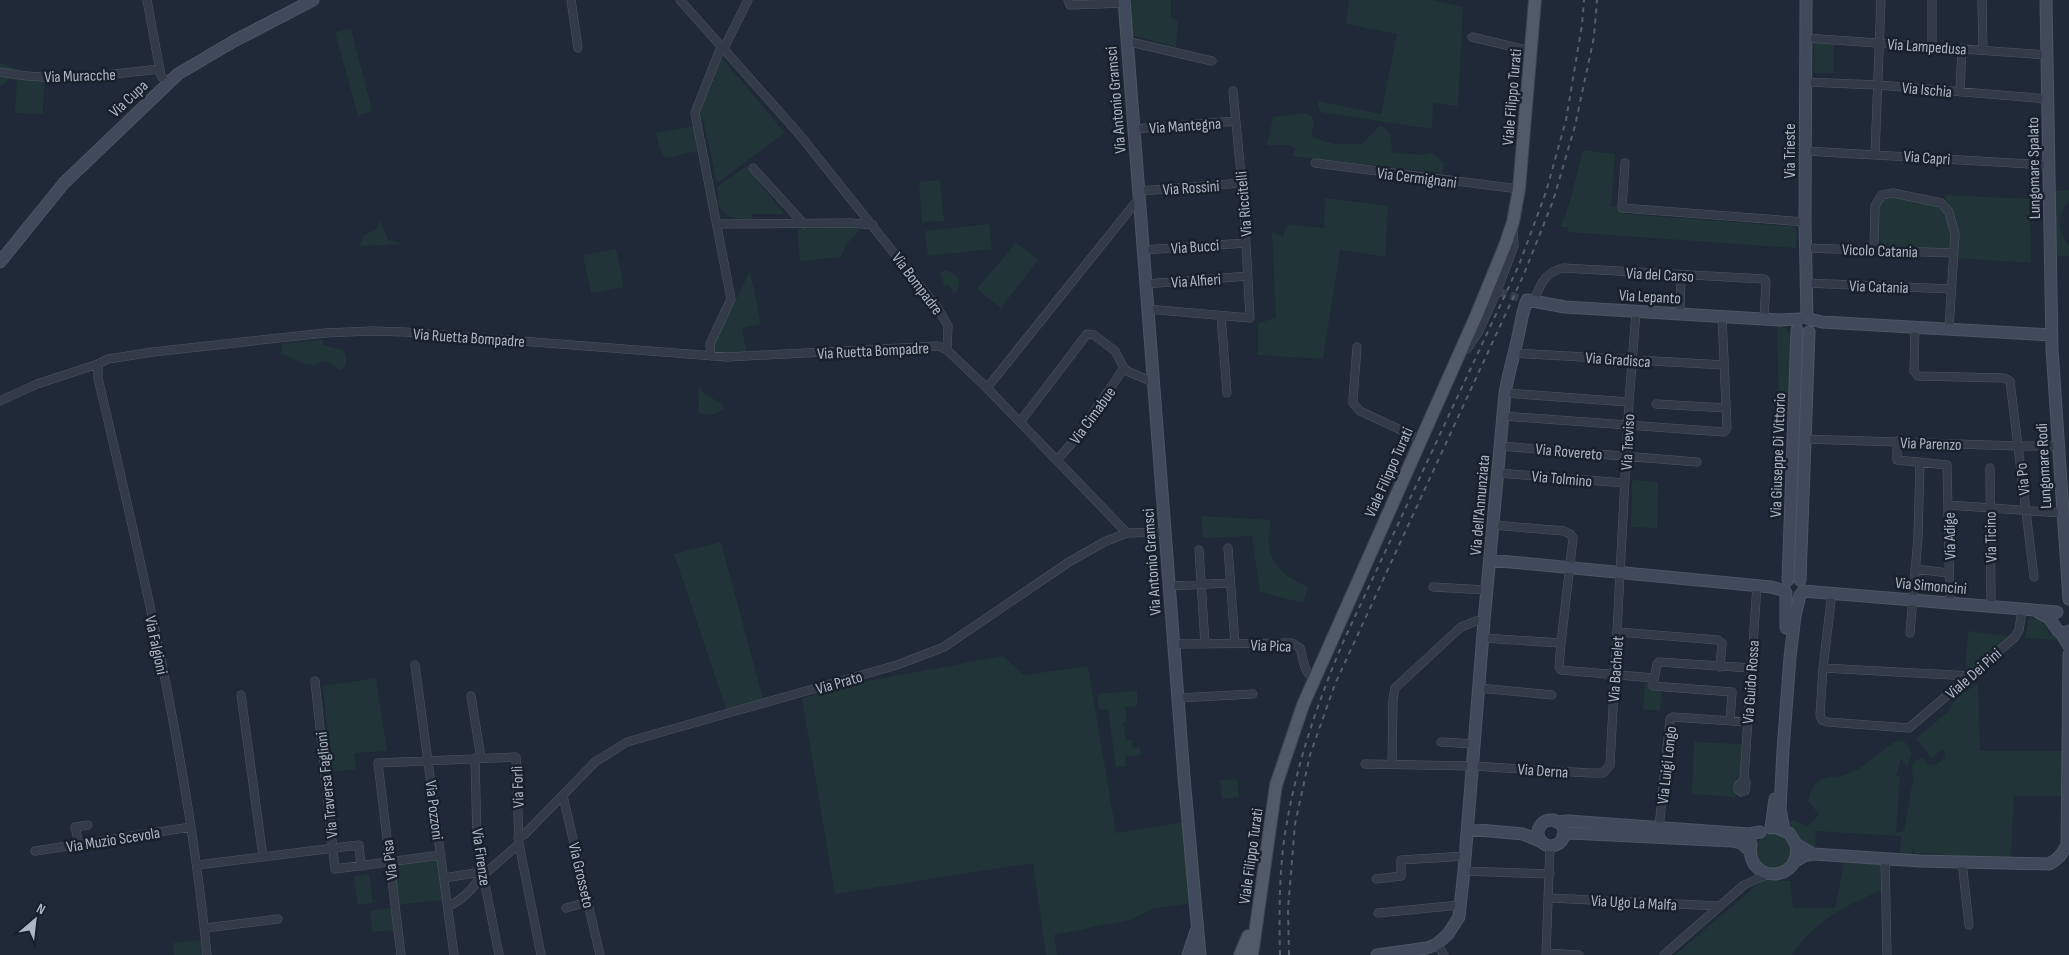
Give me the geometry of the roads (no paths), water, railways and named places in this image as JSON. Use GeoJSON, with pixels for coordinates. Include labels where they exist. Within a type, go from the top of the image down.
{"type":"FeatureCollection","features":[{"type":"Feature","properties":{"kind":"main road","name":"Viale Filippo Turati"},"geometry":{"type":"LineString","coordinates":[[1252,955],[1276,785],[1302,705],[1453,367],[1503,252],[1513,222],[1520,190],[1535,0]]}},
{"type":"Feature","properties":{"kind":"main road"},"geometry":{"type":"LineString","coordinates":[[1240,955],[1247,940],[1249,927],[1258,917]]}},
{"type":"Feature","properties":{"kind":"street"},"geometry":{"type":"LineString","coordinates":[[147,0],[161,76],[168,83]]}},
{"type":"Feature","properties":{"kind":"street","name":"Via Cupa"},"geometry":{"type":"LineString","coordinates":[[0,262],[64,183],[178,74],[234,41],[313,0]]}},
{"type":"Feature","properties":{"kind":"street"},"geometry":{"type":"LineString","coordinates":[[571,0],[578,48]]}},
{"type":"Feature","properties":{"kind":"street","name":"Via Bompadre"},"geometry":{"type":"LineString","coordinates":[[680,0],[799,134],[942,314],[948,326],[947,350]]}},
{"type":"Feature","properties":{"kind":"street"},"geometry":{"type":"LineString","coordinates":[[711,356],[710,344],[731,299],[695,112],[722,49],[748,0]]}},
{"type":"Feature","properties":{"kind":"street"},"geometry":{"type":"LineString","coordinates":[[1068,0],[1070,5],[1124,2]]}},
{"type":"Feature","properties":{"kind":"street","name":"Via Trieste"},"geometry":{"type":"LineString","coordinates":[[1803,324],[1806,303],[1806,0]]}},
{"type":"Feature","properties":{"kind":"street"},"geometry":{"type":"LineString","coordinates":[[1875,154],[1881,0]]}},
{"type":"Feature","properties":{"kind":"street"},"geometry":{"type":"LineString","coordinates":[[1932,0],[1932,46]]}},
{"type":"Feature","properties":{"kind":"street"},"geometry":{"type":"LineString","coordinates":[[1982,0],[1982,50]]}},
{"type":"Feature","properties":{"kind":"street","name":"Lungomare Spalato"},"geometry":{"type":"LineString","coordinates":[[2046,0],[2052,335]]}},
{"type":"Feature","properties":{"kind":"street","name":"Via Antonio Gramsci"},"geometry":{"type":"LineString","coordinates":[[1124,2],[1169,586],[1198,925],[1195,954]]}},
{"type":"Feature","properties":{"kind":"street"},"geometry":{"type":"LineString","coordinates":[[1472,37],[1531,51]]}},
{"type":"Feature","properties":{"kind":"street","name":"Via Lampedusa"},"geometry":{"type":"LineString","coordinates":[[1806,38],[2047,55]]}},
{"type":"Feature","properties":{"kind":"street"},"geometry":{"type":"LineString","coordinates":[[1126,41],[1212,61]]}},
{"type":"Feature","properties":{"kind":"street"},"geometry":{"type":"LineString","coordinates":[[1960,92],[1962,48]]}},
{"type":"Feature","properties":{"kind":"street","name":"Via Muracche"},"geometry":{"type":"LineString","coordinates":[[0,72],[20,76],[81,77],[160,69]]}},
{"type":"Feature","properties":{"kind":"street","name":"Via Ischia"},"geometry":{"type":"LineString","coordinates":[[1806,82],[1878,85],[2048,99]]}},
{"type":"Feature","properties":{"kind":"street","name":"Via Riccitelli"},"geometry":{"type":"LineString","coordinates":[[1221,316],[1250,318],[1242,183],[1233,91]]}},
{"type":"Feature","properties":{"kind":"street","name":"Via Mantegna"},"geometry":{"type":"LineString","coordinates":[[1134,129],[1236,121]]}},
{"type":"Feature","properties":{"kind":"street","name":"Via Capri"},"geometry":{"type":"LineString","coordinates":[[1806,151],[2049,165]]}},
{"type":"Feature","properties":{"kind":"street","name":"Via Cermignani"},"geometry":{"type":"LineString","coordinates":[[1315,162],[1520,190]]}},
{"type":"Feature","properties":{"kind":"street"},"geometry":{"type":"LineString","coordinates":[[1625,163],[1622,208],[1805,222]]}},
{"type":"Feature","properties":{"kind":"street"},"geometry":{"type":"LineString","coordinates":[[753,168],[804,224]]}},
{"type":"Feature","properties":{"kind":"street","name":"Via Rossini"},"geometry":{"type":"LineString","coordinates":[[1140,194],[1242,183]]}},
{"type":"Feature","properties":{"kind":"street"},"geometry":{"type":"LineString","coordinates":[[1874,250],[1875,206],[1882,195],[1893,193],[1941,203],[1949,212],[1955,234],[1949,329]]}},
{"type":"Feature","properties":{"kind":"street"},"geometry":{"type":"LineString","coordinates":[[987,388],[1140,194]]}},
{"type":"Feature","properties":{"kind":"street"},"geometry":{"type":"LineString","coordinates":[[1453,367],[1479,331],[1498,291],[1514,246],[1513,222]]}},
{"type":"Feature","properties":{"kind":"street"},"geometry":{"type":"LineString","coordinates":[[717,224],[851,223],[873,225]]}},
{"type":"Feature","properties":{"kind":"street","name":"Via Bucci"},"geometry":{"type":"LineString","coordinates":[[1143,250],[1246,243]]}},
{"type":"Feature","properties":{"kind":"street","name":"Vicolo Catania"},"geometry":{"type":"LineString","coordinates":[[1806,248],[1953,253]]}},
{"type":"Feature","properties":{"kind":"street","name":"Via del Carso"},"geometry":{"type":"LineString","coordinates":[[1530,301],[1546,275],[1553,270],[1563,268],[1764,279],[1766,281],[1764,319]]}},
{"type":"Feature","properties":{"kind":"street"},"geometry":{"type":"LineString","coordinates":[[1680,314],[1681,275]]}},
{"type":"Feature","properties":{"kind":"street","name":"Via Alfieri"},"geometry":{"type":"LineString","coordinates":[[1145,284],[1248,276]]}},
{"type":"Feature","properties":{"kind":"street","name":"Via Catania"},"geometry":{"type":"LineString","coordinates":[[1806,283],[1951,289]]}},
{"type":"Feature","properties":{"kind":"street","name":"Via Lepanto"},"geometry":{"type":"LineString","coordinates":[[1530,301],[1636,312],[1779,320],[1803,324],[1822,322],[2052,335]]}},
{"type":"Feature","properties":{"kind":"street","name":"Via dell'Annunziata"},"geometry":{"type":"LineString","coordinates":[[1437,944],[1449,933],[1459,917],[1466,856],[1484,621],[1505,392],[1521,316],[1530,301]]}},
{"type":"Feature","properties":{"kind":"street"},"geometry":{"type":"LineString","coordinates":[[1147,309],[1221,316],[1227,392]]}},
{"type":"Feature","properties":{"kind":"street","name":"Via Treviso"},"geometry":{"type":"LineString","coordinates":[[1620,573],[1627,425],[1636,312]]}},
{"type":"Feature","properties":{"kind":"street"},"geometry":{"type":"LineString","coordinates":[[1503,416],[1724,432],[1726,428],[1726,408],[1722,316]]}},
{"type":"Feature","properties":{"kind":"street","name":"Via Giuseppe Di Vittorio"},"geometry":{"type":"LineString","coordinates":[[1771,828],[1787,616],[1794,587],[1804,439],[1803,324]]}},
{"type":"Feature","properties":{"kind":"street","name":"Via Giuseppe Di Vittorio"},"geometry":{"type":"LineString","coordinates":[[1784,830],[1780,809],[1790,657],[1795,616],[1794,587],[1803,324]]}},
{"type":"Feature","properties":{"kind":"street","name":"Via Po"},"geometry":{"type":"LineString","coordinates":[[1914,327],[1914,371],[1918,376],[2004,378],[2010,381],[2034,577]]}},
{"type":"Feature","properties":{"kind":"street","name":"Via Ruetta Bompadre"},"geometry":{"type":"LineString","coordinates":[[0,402],[37,384],[108,359],[153,352],[325,333],[371,331],[711,356],[768,356],[934,346],[947,350]]}},
{"type":"Feature","properties":{"kind":"street"},"geometry":{"type":"LineString","coordinates":[[1020,422],[1087,334],[1094,335],[1115,351],[1124,368],[1153,382]]}},
{"type":"Feature","properties":{"kind":"street","name":"Lungomare Rodi"},"geometry":{"type":"LineString","coordinates":[[2052,335],[2062,513],[2069,598],[2059,614]]}},
{"type":"Feature","properties":{"kind":"street"},"geometry":{"type":"LineString","coordinates":[[1357,347],[1353,399],[1355,407],[1420,439]]}},
{"type":"Feature","properties":{"kind":"street"},"geometry":{"type":"LineString","coordinates":[[947,350],[1058,460],[1127,533]]}},
{"type":"Feature","properties":{"kind":"street","name":"Via Gradisca"},"geometry":{"type":"LineString","coordinates":[[1513,353],[1724,365]]}},
{"type":"Feature","properties":{"kind":"street","name":"Via Falgioni"},"geometry":{"type":"LineString","coordinates":[[98,364],[98,378],[136,540],[173,723],[197,865],[207,955]]}},
{"type":"Feature","properties":{"kind":"street","name":"Via Cimabue"},"geometry":{"type":"LineString","coordinates":[[1058,460],[1078,437],[1124,368]]}},
{"type":"Feature","properties":{"kind":"street"},"geometry":{"type":"LineString","coordinates":[[1505,392],[1629,402]]}},
{"type":"Feature","properties":{"kind":"street"},"geometry":{"type":"LineString","coordinates":[[1656,404],[1726,408]]}},
{"type":"Feature","properties":{"kind":"street","name":"Via Parenzo"},"geometry":{"type":"LineString","coordinates":[[1804,439],[2058,446]]}},
{"type":"Feature","properties":{"kind":"street"},"geometry":{"type":"LineString","coordinates":[[1897,441],[1897,460],[1920,462],[1910,633]]}},
{"type":"Feature","properties":{"kind":"street","name":"Via Rovereto"},"geometry":{"type":"LineString","coordinates":[[1500,446],[1698,462]]}},
{"type":"Feature","properties":{"kind":"street","name":"Via Adige"},"geometry":{"type":"LineString","coordinates":[[1920,462],[1945,464],[1947,468],[1950,603]]}},
{"type":"Feature","properties":{"kind":"street","name":"Via Ticino"},"geometry":{"type":"LineString","coordinates":[[1990,468],[1991,607]]}},
{"type":"Feature","properties":{"kind":"street","name":"Via Tolmino"},"geometry":{"type":"LineString","coordinates":[[1498,473],[1625,483]]}},
{"type":"Feature","properties":{"kind":"street"},"geometry":{"type":"LineString","coordinates":[[1948,505],[2062,513]]}},
{"type":"Feature","properties":{"kind":"street"},"geometry":{"type":"LineString","coordinates":[[1493,525],[1564,531],[1573,538],[1561,644],[1559,667],[1561,670],[1654,678]]}},
{"type":"Feature","properties":{"kind":"street","name":"Via Prato"},"geometry":{"type":"LineString","coordinates":[[444,878],[488,871],[595,762],[627,742],[897,666],[944,647],[1069,562],[1104,542],[1127,533],[1166,532]]}},
{"type":"Feature","properties":{"kind":"street"},"geometry":{"type":"LineString","coordinates":[[1228,548],[1234,644]]}},
{"type":"Feature","properties":{"kind":"street"},"geometry":{"type":"LineString","coordinates":[[1199,550],[1205,644]]}},
{"type":"Feature","properties":{"kind":"street"},"geometry":{"type":"LineString","coordinates":[[1490,560],[1771,587],[1794,587]]}},
{"type":"Feature","properties":{"kind":"street"},"geometry":{"type":"LineString","coordinates":[[1915,570],[1949,572]]}},
{"type":"Feature","properties":{"kind":"street","name":"Via Bachelet"},"geometry":{"type":"LineString","coordinates":[[1610,765],[1620,573]]}},
{"type":"Feature","properties":{"kind":"street"},"geometry":{"type":"LineString","coordinates":[[1169,586],[1230,583]]}},
{"type":"Feature","properties":{"kind":"street","name":"Via Guido Rossa"},"geometry":{"type":"LineString","coordinates":[[1744,779],[1757,585]]}},
{"type":"Feature","properties":{"kind":"street"},"geometry":{"type":"LineString","coordinates":[[1433,587],[1487,590]]}},
{"type":"Feature","properties":{"kind":"street","name":"Via Simoncini"},"geometry":{"type":"LineString","coordinates":[[1794,587],[1827,592],[2022,610],[2045,615],[2059,614],[2055,629],[2065,632]]}},
{"type":"Feature","properties":{"kind":"street"},"geometry":{"type":"LineString","coordinates":[[1827,592],[1823,668],[1971,676]]}},
{"type":"Feature","properties":{"kind":"street","name":"Viale Dei Pini"},"geometry":{"type":"LineString","coordinates":[[1823,668],[1820,715],[1822,720],[1909,728],[2018,634],[2022,610]]}},
{"type":"Feature","properties":{"kind":"street"},"geometry":{"type":"LineString","coordinates":[[1392,764],[1393,700],[1395,688],[1461,627],[1476,621],[1484,621]]}},
{"type":"Feature","properties":{"kind":"street"},"geometry":{"type":"LineString","coordinates":[[1618,632],[1718,640],[1722,643],[1720,667]]}},
{"type":"Feature","properties":{"kind":"street"},"geometry":{"type":"LineString","coordinates":[[2065,632],[2069,646]]}},
{"type":"Feature","properties":{"kind":"street"},"geometry":{"type":"LineString","coordinates":[[1483,638],[1561,644]]}},
{"type":"Feature","properties":{"kind":"street","name":"Via Pica"},"geometry":{"type":"LineString","coordinates":[[1174,644],[1297,644],[1302,653],[1305,671],[1314,678]]}},
{"type":"Feature","properties":{"kind":"street"},"geometry":{"type":"LineString","coordinates":[[1664,955],[1744,886],[1768,874],[1783,873],[1794,862],[1804,856],[1813,854],[1884,859],[2049,864],[2059,857],[2066,845],[2069,654]]}},
{"type":"Feature","properties":{"kind":"street"},"geometry":{"type":"LineString","coordinates":[[1730,721],[1732,692],[1654,686],[1654,678],[1659,662],[1751,668]]}},
{"type":"Feature","properties":{"kind":"street","name":"Via Pozzoni"},"geometry":{"type":"LineString","coordinates":[[415,665],[454,955]]}},
{"type":"Feature","properties":{"kind":"street","name":"Via Traversa Faglioni"},"geometry":{"type":"LineString","coordinates":[[197,865],[332,849],[315,681]]}},
{"type":"Feature","properties":{"kind":"street"},"geometry":{"type":"LineString","coordinates":[[1480,688],[1552,695]]}},
{"type":"Feature","properties":{"kind":"street"},"geometry":{"type":"LineString","coordinates":[[1178,698],[1253,694]]}},
{"type":"Feature","properties":{"kind":"street"},"geometry":{"type":"LineString","coordinates":[[241,695],[263,857]]}},
{"type":"Feature","properties":{"kind":"street","name":"Via Firenze"},"geometry":{"type":"LineString","coordinates":[[471,696],[478,758],[477,839],[499,955]]}},
{"type":"Feature","properties":{"kind":"street","name":"Via Luigi Longo"},"geometry":{"type":"LineString","coordinates":[[1659,832],[1670,719],[1674,717],[1747,722]]}},
{"type":"Feature","properties":{"kind":"street"},"geometry":{"type":"LineString","coordinates":[[1441,742],[1475,744]]}},
{"type":"Feature","properties":{"kind":"street","name":"Via Forlì"},"geometry":{"type":"LineString","coordinates":[[378,764],[378,762],[382,761],[516,757],[518,841],[542,955]]}},
{"type":"Feature","properties":{"kind":"street","name":"Via Pisa"},"geometry":{"type":"LineString","coordinates":[[378,764],[401,955]]}},
{"type":"Feature","properties":{"kind":"street"},"geometry":{"type":"LineString","coordinates":[[1365,764],[1473,766]]}},
{"type":"Feature","properties":{"kind":"street","name":"Via Derna"},"geometry":{"type":"LineString","coordinates":[[1473,766],[1603,773],[1610,765]]}},
{"type":"Feature","properties":{"kind":"street","name":"Via Grosseto"},"geometry":{"type":"LineString","coordinates":[[563,796],[600,955]]}},
{"type":"Feature","properties":{"kind":"street"},"geometry":{"type":"LineString","coordinates":[[1523,834],[1549,821],[1568,821],[1732,841],[1741,843],[1750,851],[1755,866],[1768,874]]}},
{"type":"Feature","properties":{"kind":"street"},"geometry":{"type":"LineString","coordinates":[[1557,822],[1562,828],[1563,836]]}},
{"type":"Feature","properties":{"kind":"street"},"geometry":{"type":"LineString","coordinates":[[79,844],[76,826],[88,825]]}},
{"type":"Feature","properties":{"kind":"street"},"geometry":{"type":"LineString","coordinates":[[1541,825],[1538,832],[1546,844],[1550,874],[1546,954],[1579,955]]}},
{"type":"Feature","properties":{"kind":"street","name":"Via Muzio Scevola"},"geometry":{"type":"LineString","coordinates":[[35,851],[191,827]]}},
{"type":"Feature","properties":{"kind":"street"},"geometry":{"type":"LineString","coordinates":[[1468,830],[1523,834],[1546,844],[1558,843],[1563,836],[1570,833],[1749,834],[1771,828],[1784,830],[1789,833],[1796,844],[1813,854]]}},
{"type":"Feature","properties":{"kind":"street"},"geometry":{"type":"LineString","coordinates":[[1750,851],[1754,837],[1760,832]]}},
{"type":"Feature","properties":{"kind":"street"},"geometry":{"type":"LineString","coordinates":[[1794,862],[1797,856],[1796,844]]}},
{"type":"Feature","properties":{"kind":"street"},"geometry":{"type":"LineString","coordinates":[[361,866],[360,845],[332,849],[335,869],[361,866],[441,855]]}},
{"type":"Feature","properties":{"kind":"street"},"geometry":{"type":"LineString","coordinates":[[1376,879],[1402,876],[1402,860],[1466,856]]}},
{"type":"Feature","properties":{"kind":"street"},"geometry":{"type":"LineString","coordinates":[[1884,859],[1887,955]]}},
{"type":"Feature","properties":{"kind":"street"},"geometry":{"type":"LineString","coordinates":[[1962,862],[1969,925]]}},
{"type":"Feature","properties":{"kind":"street"},"geometry":{"type":"LineString","coordinates":[[1744,886],[1755,866]]}},
{"type":"Feature","properties":{"kind":"street"},"geometry":{"type":"LineString","coordinates":[[1464,871],[1550,874]]}},
{"type":"Feature","properties":{"kind":"street","name":"Via Prato"},"geometry":{"type":"LineString","coordinates":[[448,906],[455,903],[478,882],[482,873]]}},
{"type":"Feature","properties":{"kind":"street","name":"Via Ugo La Malfa"},"geometry":{"type":"LineString","coordinates":[[1549,898],[1720,906]]}},
{"type":"Feature","properties":{"kind":"street"},"geometry":{"type":"LineString","coordinates":[[566,908],[588,902]]}},
{"type":"Feature","properties":{"kind":"street"},"geometry":{"type":"LineString","coordinates":[[1378,912],[1460,905]]}},
{"type":"Feature","properties":{"kind":"street"},"geometry":{"type":"LineString","coordinates":[[205,928],[278,919]]}},
{"type":"Feature","properties":{"kind":"street"},"geometry":{"type":"LineString","coordinates":[[1377,955],[1427,948],[1437,944],[1444,955]]}},
{"type":"Feature","properties":{"kind":"tunnel"},"geometry":{"type":"LineString","coordinates":[[1499,292],[1519,298]]}},
{"type":"Feature","properties":{"kind":"railway"},"geometry":{"type":"LineString","coordinates":[[1280,955],[1280,888],[1284,838],[1297,775],[1310,730],[1344,640],[1519,265],[1546,192],[1566,120],[1582,25],[1584,0]]}},
{"type":"Feature","properties":{"kind":"railway"},"geometry":{"type":"LineString","coordinates":[[1289,955],[1288,909],[1295,824],[1310,755],[1335,684],[1524,274],[1553,201],[1575,126],[1594,37],[1597,0]]}}]}
